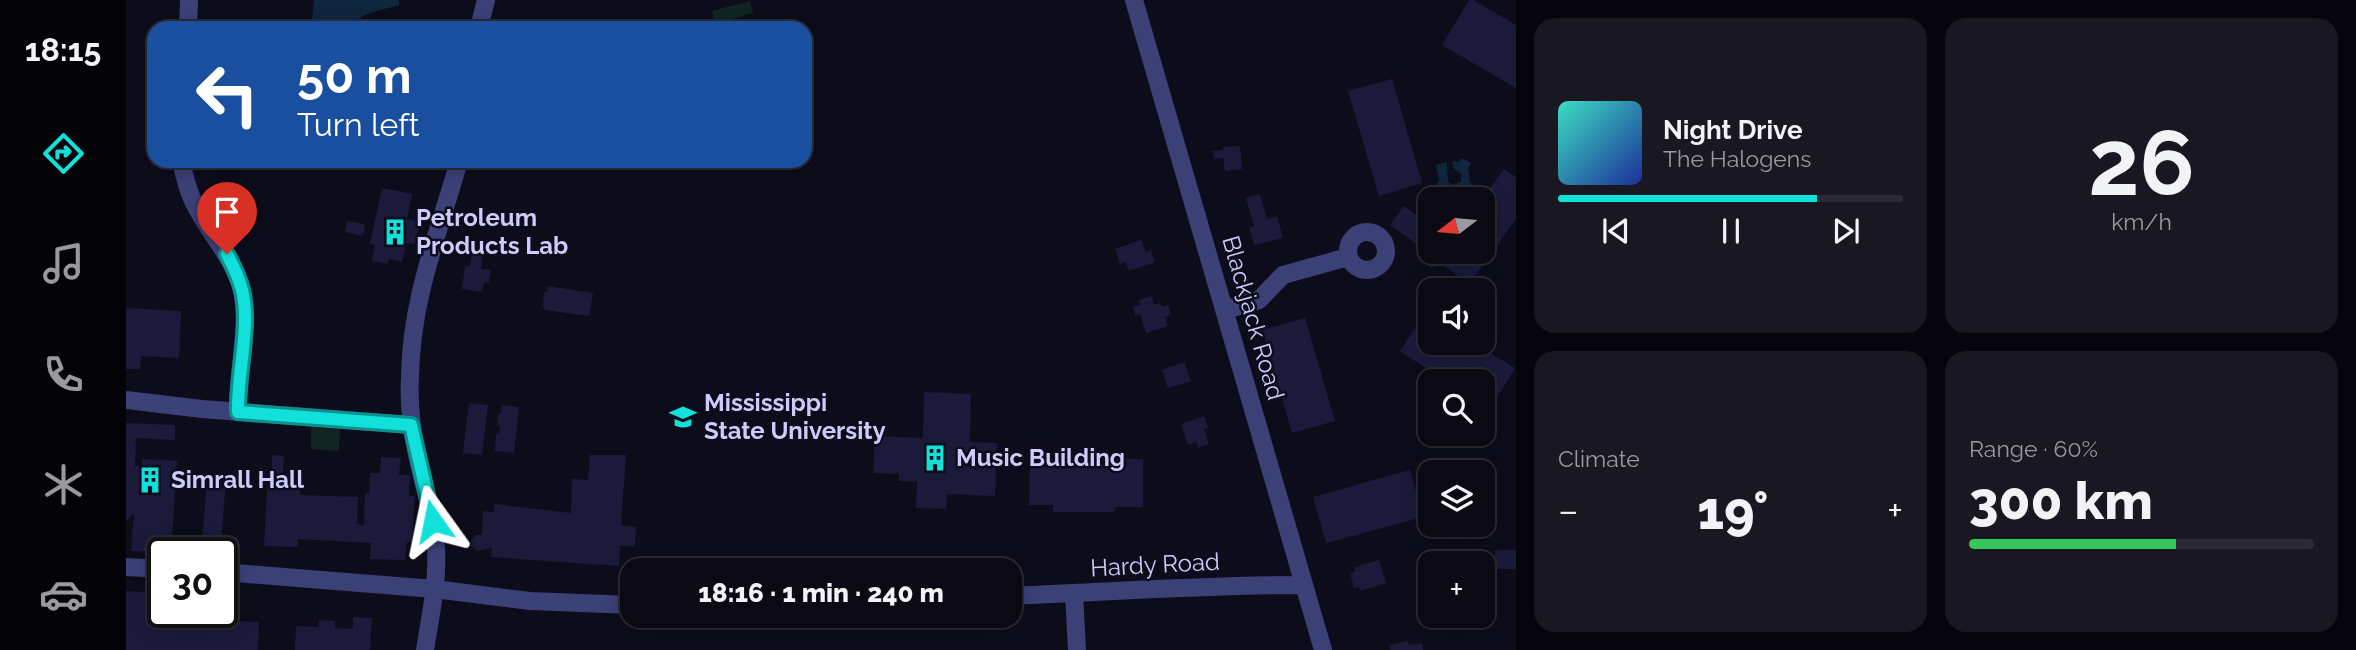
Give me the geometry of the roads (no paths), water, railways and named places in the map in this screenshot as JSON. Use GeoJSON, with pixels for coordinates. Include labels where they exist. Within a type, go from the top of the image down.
{"type":"FeatureCollection","features":[{"type":"Feature","properties":{"kind":"street"},"geometry":{"type":"LineString","coordinates":[[188,21],[189,0]]}},
{"type":"Feature","properties":{"kind":"street"},"geometry":{"type":"LineString","coordinates":[[481,21],[486,0]]}},
{"type":"Feature","properties":{"kind":"street","name":"Blackjack Road"},"geometry":{"type":"LineString","coordinates":[[1134,0],[1322,650]]}},
{"type":"Feature","properties":{"kind":"street"},"geometry":{"type":"LineString","coordinates":[[182,168],[193,202],[227,254],[242,290],[244,322],[237,391],[238,412]]}},
{"type":"Feature","properties":{"kind":"street"},"geometry":{"type":"LineString","coordinates":[[425,650],[434,589],[436,551],[433,521],[411,425],[412,332],[422,279],[457,168]]}},
{"type":"Feature","properties":{"kind":"street"},"geometry":{"type":"LineString","coordinates":[[1225,310],[1259,300],[1283,275],[1348,257]]}},
{"type":"Feature","properties":{"kind":"street"},"geometry":{"type":"LineString","coordinates":[[126,400],[238,412],[411,425]]}},
{"type":"Feature","properties":{"kind":"street"},"geometry":{"type":"LineString","coordinates":[[126,567],[147,568]]}},
{"type":"Feature","properties":{"kind":"street"},"geometry":{"type":"LineString","coordinates":[[238,573],[434,589],[530,601],[620,605]]}},
{"type":"Feature","properties":{"kind":"street","name":"Hardy Road"},"geometry":{"type":"LineString","coordinates":[[1022,595],[1196,586],[1303,585]]}},
{"type":"Feature","properties":{"kind":"street"},"geometry":{"type":"LineString","coordinates":[[1074,593],[1077,650]]}},
{"type":"Feature","properties":{"kind":"water"},"geometry":{"type":"Polygon","coordinates":[[[314,0],[399,0],[399,5],[365,15],[356,21],[312,21],[314,0]]]}},
{"type":"Feature","properties":{"kind":"water"},"geometry":{"type":"Polygon","coordinates":[[[1462,158],[1471,163],[1468,168],[1470,182],[1476,187],[1435,187],[1439,180],[1436,165],[1447,162],[1448,182],[1453,185],[1461,181],[1461,173],[1454,169],[1452,161],[1459,162],[1462,158]]]}},
{"type":"Feature","properties":{"kind":"place","name":"Petroleum Products Lab"},"geometry":{"type":"Point","coordinates":[395,232]}},
{"type":"Feature","properties":{"kind":"place","name":"Mississippi State University"},"geometry":{"type":"Point","coordinates":[683,417]}},
{"type":"Feature","properties":{"kind":"place","name":"Music Building"},"geometry":{"type":"Point","coordinates":[935,458]}},
{"type":"Feature","properties":{"kind":"place","name":"Simrall Hall"},"geometry":{"type":"Point","coordinates":[150,480]}}]}
